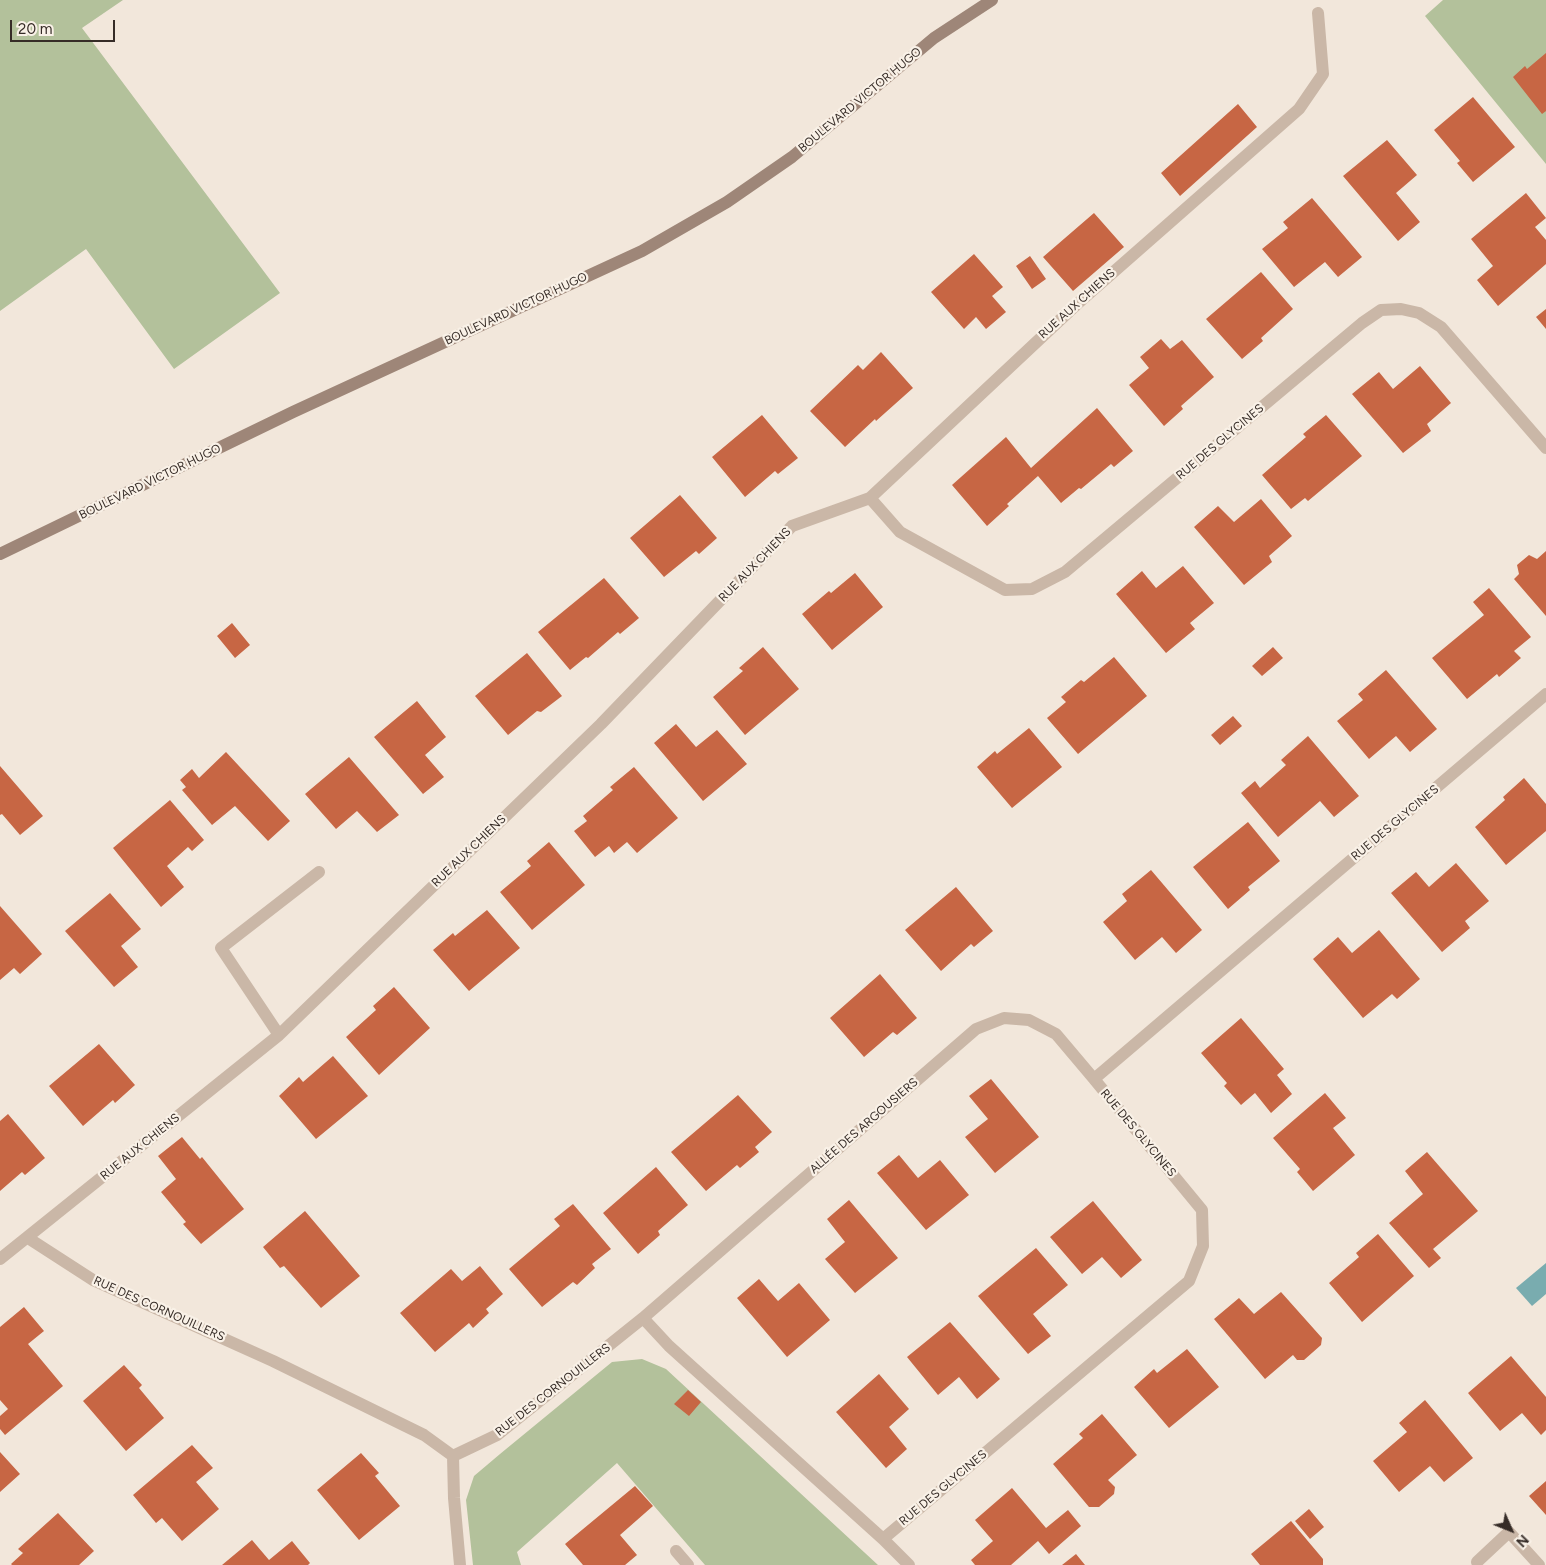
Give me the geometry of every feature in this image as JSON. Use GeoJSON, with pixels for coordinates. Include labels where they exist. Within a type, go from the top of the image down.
{"type":"FeatureCollection","features":[{"type":"Feature","properties":{"kind":"main road","name":"BOULEVARD VICTOR HUGO"},"geometry":{"type":"LineString","coordinates":[[0,554],[293,412],[642,251],[727,202],[792,157],[934,38],[992,0]]}},
{"type":"Feature","properties":{"kind":"street","name":"RUE AUX CHIENS"},"geometry":{"type":"LineString","coordinates":[[0,1259],[279,1035],[601,724],[792,526],[870,498],[1076,305],[1299,109],[1323,74],[1318,13]]}},
{"type":"Feature","properties":{"kind":"street","name":"RUE DES GLYCINES"},"geometry":{"type":"LineString","coordinates":[[870,498],[900,532],[1005,590],[1032,589],[1065,572],[1362,323],[1381,310],[1401,308],[1419,313],[1441,327],[1546,448]]}},
{"type":"Feature","properties":{"kind":"street","name":"RUE DES GLYCINES"},"geometry":{"type":"LineString","coordinates":[[883,1539],[1189,1281],[1203,1246],[1202,1210],[1094,1079],[1546,694]]}},
{"type":"Feature","properties":{"kind":"street"},"geometry":{"type":"LineString","coordinates":[[279,1035],[221,948],[319,872]]}},
{"type":"Feature","properties":{"kind":"street","name":"ALLÉE DES ARGOUSIERS"},"geometry":{"type":"LineString","coordinates":[[643,1318],[976,1029],[1004,1018],[1029,1020],[1056,1034],[1094,1079]]}},
{"type":"Feature","properties":{"kind":"street","name":"RUE DES CORNOUILLERS"},"geometry":{"type":"LineString","coordinates":[[28,1238],[93,1280],[273,1361],[424,1435],[453,1456],[497,1435],[643,1318]]}},
{"type":"Feature","properties":{"kind":"street"},"geometry":{"type":"LineString","coordinates":[[643,1318],[669,1346],[910,1565]]}},
{"type":"Feature","properties":{"kind":"street"},"geometry":{"type":"LineString","coordinates":[[453,1456],[454,1498],[460,1565]]}},
{"type":"Feature","properties":{"kind":"street"},"geometry":{"type":"LineString","coordinates":[[1478,1562],[1509,1532],[1539,1565]]}},
{"type":"Feature","properties":{"kind":"street"},"geometry":{"type":"LineString","coordinates":[[676,1551],[688,1565]]}},
{"type":"Feature","properties":{"kind":"green space"},"geometry":{"type":"Polygon","coordinates":[[[0,0],[123,0],[82,28],[280,293],[174,369],[86,249],[0,311],[0,0]]]}},
{"type":"Feature","properties":{"kind":"green space"},"geometry":{"type":"Polygon","coordinates":[[[1443,0],[1546,0],[1546,164],[1425,16],[1443,0]]]}},
{"type":"Feature","properties":{"kind":"green space"},"geometry":{"type":"Polygon","coordinates":[[[642,1359],[666,1369],[878,1565],[705,1565],[617,1463],[517,1552],[521,1565],[473,1565],[466,1500],[474,1476],[612,1362],[642,1359]]]}},
{"type":"Feature","properties":{"kind":"water"},"geometry":{"type":"Polygon","coordinates":[[[1546,1263],[1546,1294],[1532,1306],[1516,1288],[1546,1263]]]}},
{"type":"Feature","properties":{"kind":"building"},"geometry":{"type":"Polygon","coordinates":[[[1546,53],[1546,111],[1542,114],[1513,77],[1525,66],[1527,69],[1546,53]]]}},
{"type":"Feature","properties":{"kind":"building"},"geometry":{"type":"Polygon","coordinates":[[[1473,97],[1515,147],[1473,182],[1457,163],[1460,161],[1434,130],[1473,97]]]}},
{"type":"Feature","properties":{"kind":"building"},"geometry":{"type":"Polygon","coordinates":[[[1238,104],[1257,127],[1180,196],[1161,173],[1238,104]]]}},
{"type":"Feature","properties":{"kind":"building"},"geometry":{"type":"Polygon","coordinates":[[[1387,140],[1417,175],[1396,193],[1420,222],[1398,241],[1343,176],[1387,140]]]}},
{"type":"Feature","properties":{"kind":"building"},"geometry":{"type":"Polygon","coordinates":[[[1526,193],[1546,218],[1535,227],[1546,240],[1546,264],[1498,306],[1477,280],[1493,266],[1471,239],[1526,193]]]}},
{"type":"Feature","properties":{"kind":"building"},"geometry":{"type":"Polygon","coordinates":[[[1312,198],[1362,257],[1338,277],[1325,262],[1294,287],[1262,249],[1288,228],[1283,222],[1312,198]]]}},
{"type":"Feature","properties":{"kind":"building"},"geometry":{"type":"Polygon","coordinates":[[[1094,213],[1124,247],[1073,291],[1043,257],[1094,213]]]}},
{"type":"Feature","properties":{"kind":"building"},"geometry":{"type":"Polygon","coordinates":[[[974,254],[1003,287],[992,296],[1006,312],[986,329],[976,317],[964,329],[931,292],[974,254]]]}},
{"type":"Feature","properties":{"kind":"building"},"geometry":{"type":"Polygon","coordinates":[[[1030,256],[1046,279],[1032,289],[1016,266],[1030,256]]]}},
{"type":"Feature","properties":{"kind":"building"},"geometry":{"type":"Polygon","coordinates":[[[1261,272],[1293,309],[1261,338],[1263,341],[1242,359],[1206,319],[1261,272]]]}},
{"type":"Feature","properties":{"kind":"building"},"geometry":{"type":"Polygon","coordinates":[[[1546,309],[1546,329],[1536,317],[1546,309]]]}},
{"type":"Feature","properties":{"kind":"building"},"geometry":{"type":"Polygon","coordinates":[[[1161,339],[1170,349],[1182,340],[1214,377],[1181,406],[1183,409],[1164,426],[1129,385],[1149,368],[1140,357],[1161,339]]]}},
{"type":"Feature","properties":{"kind":"building"},"geometry":{"type":"Polygon","coordinates":[[[881,352],[913,388],[845,447],[810,411],[858,365],[863,370],[881,352]]]}},
{"type":"Feature","properties":{"kind":"building"},"geometry":{"type":"Polygon","coordinates":[[[1420,366],[1451,403],[1427,424],[1431,431],[1403,453],[1352,394],[1379,372],[1393,389],[1420,366]]]}},
{"type":"Feature","properties":{"kind":"building"},"geometry":{"type":"Polygon","coordinates":[[[1097,408],[1133,451],[1114,467],[1111,464],[1061,503],[1038,476],[1007,504],[1009,506],[987,526],[952,485],[1006,437],[1031,468],[1097,408]]]}},
{"type":"Feature","properties":{"kind":"building"},"geometry":{"type":"Polygon","coordinates":[[[762,415],[798,458],[778,474],[775,471],[745,497],[712,457],[762,415]]]}},
{"type":"Feature","properties":{"kind":"building"},"geometry":{"type":"Polygon","coordinates":[[[1326,415],[1362,456],[1308,501],[1305,498],[1291,509],[1262,475],[1306,437],[1303,434],[1326,415]]]}},
{"type":"Feature","properties":{"kind":"building"},"geometry":{"type":"Polygon","coordinates":[[[680,495],[717,538],[699,554],[696,551],[664,577],[630,538],[680,495]]]}},
{"type":"Feature","properties":{"kind":"building"},"geometry":{"type":"Polygon","coordinates":[[[1261,499],[1292,536],[1269,556],[1272,562],[1244,585],[1194,527],[1218,506],[1234,522],[1261,499]]]}},
{"type":"Feature","properties":{"kind":"building"},"geometry":{"type":"Polygon","coordinates":[[[1546,551],[1546,616],[1514,579],[1519,574],[1517,565],[1529,555],[1537,559],[1546,551]]]}},
{"type":"Feature","properties":{"kind":"building"},"geometry":{"type":"Polygon","coordinates":[[[1183,566],[1214,603],[1190,623],[1195,629],[1166,653],[1116,594],[1142,571],[1156,588],[1183,566]]]}},
{"type":"Feature","properties":{"kind":"building"},"geometry":{"type":"Polygon","coordinates":[[[855,573],[883,607],[832,650],[802,614],[829,591],[831,593],[855,573]]]}},
{"type":"Feature","properties":{"kind":"building"},"geometry":{"type":"Polygon","coordinates":[[[604,578],[639,618],[570,670],[538,632],[604,578]]]}},
{"type":"Feature","properties":{"kind":"building"},"geometry":{"type":"Polygon","coordinates":[[[1489,588],[1531,637],[1514,651],[1521,658],[1499,677],[1497,674],[1467,699],[1432,658],[1484,615],[1473,602],[1489,588]]]}},
{"type":"Feature","properties":{"kind":"building"},"geometry":{"type":"Polygon","coordinates":[[[232,623],[250,645],[235,658],[217,636],[232,623]]]}},
{"type":"Feature","properties":{"kind":"building"},"geometry":{"type":"Polygon","coordinates":[[[763,647],[799,689],[745,735],[713,697],[743,671],[739,668],[763,647]]]}},
{"type":"Feature","properties":{"kind":"building"},"geometry":{"type":"Polygon","coordinates":[[[1273,647],[1283,658],[1262,676],[1252,666],[1273,647]]]}},
{"type":"Feature","properties":{"kind":"building"},"geometry":{"type":"Polygon","coordinates":[[[527,653],[562,696],[541,712],[537,711],[508,735],[475,696],[527,653]]]}},
{"type":"Feature","properties":{"kind":"building"},"geometry":{"type":"Polygon","coordinates":[[[1114,657],[1147,696],[1078,754],[1047,718],[1066,702],[1061,697],[1081,680],[1084,682],[1114,657]]]}},
{"type":"Feature","properties":{"kind":"building"},"geometry":{"type":"Polygon","coordinates":[[[1386,670],[1437,729],[1410,752],[1396,736],[1369,759],[1337,721],[1363,700],[1358,694],[1386,670]]]}},
{"type":"Feature","properties":{"kind":"building"},"geometry":{"type":"Polygon","coordinates":[[[417,701],[446,737],[425,755],[444,777],[423,794],[374,737],[417,701]]]}},
{"type":"Feature","properties":{"kind":"building"},"geometry":{"type":"Polygon","coordinates":[[[1233,716],[1242,726],[1220,745],[1211,735],[1233,716]]]}},
{"type":"Feature","properties":{"kind":"building"},"geometry":{"type":"Polygon","coordinates":[[[676,724],[696,747],[717,730],[747,764],[703,801],[654,743],[676,724]]]}},
{"type":"Feature","properties":{"kind":"building"},"geometry":{"type":"Polygon","coordinates":[[[1029,728],[1062,767],[1012,808],[977,767],[995,751],[997,754],[1029,728]]]}},
{"type":"Feature","properties":{"kind":"building"},"geometry":{"type":"Polygon","coordinates":[[[1308,736],[1359,796],[1334,817],[1320,801],[1278,837],[1241,793],[1255,781],[1260,788],[1286,765],[1281,760],[1308,736]]]}},
{"type":"Feature","properties":{"kind":"building"},"geometry":{"type":"Polygon","coordinates":[[[226,752],[290,821],[268,841],[235,806],[212,825],[182,790],[186,787],[180,780],[192,769],[199,778],[226,752]]]}},
{"type":"Feature","properties":{"kind":"building"},"geometry":{"type":"Polygon","coordinates":[[[349,757],[399,815],[377,832],[357,811],[336,829],[305,794],[349,757]]]}},
{"type":"Feature","properties":{"kind":"building"},"geometry":{"type":"Polygon","coordinates":[[[0,766],[43,816],[20,835],[2,814],[0,815],[0,766]]]}},
{"type":"Feature","properties":{"kind":"building"},"geometry":{"type":"Polygon","coordinates":[[[634,767],[678,818],[637,853],[627,842],[614,853],[609,846],[595,857],[574,831],[587,821],[583,816],[613,790],[610,787],[634,767]]]}},
{"type":"Feature","properties":{"kind":"building"},"geometry":{"type":"Polygon","coordinates":[[[1524,778],[1546,804],[1546,831],[1506,865],[1475,827],[1505,800],[1503,797],[1524,778]]]}},
{"type":"Feature","properties":{"kind":"building"},"geometry":{"type":"Polygon","coordinates":[[[170,800],[204,840],[192,851],[188,847],[167,866],[184,887],[161,907],[113,848],[170,800]]]}},
{"type":"Feature","properties":{"kind":"building"},"geometry":{"type":"Polygon","coordinates":[[[1248,822],[1280,861],[1248,887],[1250,890],[1228,909],[1193,867],[1248,822]]]}},
{"type":"Feature","properties":{"kind":"building"},"geometry":{"type":"Polygon","coordinates":[[[549,842],[585,885],[532,930],[500,892],[531,866],[527,861],[549,842]]]}},
{"type":"Feature","properties":{"kind":"building"},"geometry":{"type":"Polygon","coordinates":[[[1456,863],[1489,901],[1465,921],[1470,928],[1442,952],[1391,893],[1416,872],[1429,887],[1456,863]]]}},
{"type":"Feature","properties":{"kind":"building"},"geometry":{"type":"Polygon","coordinates":[[[1151,870],[1202,930],[1176,953],[1162,937],[1135,960],[1103,922],[1127,901],[1122,894],[1151,870]]]}},
{"type":"Feature","properties":{"kind":"building"},"geometry":{"type":"Polygon","coordinates":[[[956,887],[993,931],[974,947],[971,944],[941,971],[905,930],[956,887]]]}},
{"type":"Feature","properties":{"kind":"building"},"geometry":{"type":"Polygon","coordinates":[[[110,893],[141,929],[121,946],[138,967],[114,987],[65,931],[110,893]]]}},
{"type":"Feature","properties":{"kind":"building"},"geometry":{"type":"Polygon","coordinates":[[[0,906],[42,954],[20,974],[14,968],[0,980],[0,906]]]}},
{"type":"Feature","properties":{"kind":"building"},"geometry":{"type":"Polygon","coordinates":[[[487,910],[520,948],[469,991],[433,950],[453,933],[455,936],[487,910]]]}},
{"type":"Feature","properties":{"kind":"building"},"geometry":{"type":"Polygon","coordinates":[[[1379,930],[1420,979],[1397,999],[1392,994],[1363,1018],[1313,959],[1338,937],[1352,953],[1379,930]]]}},
{"type":"Feature","properties":{"kind":"building"},"geometry":{"type":"Polygon","coordinates":[[[880,974],[917,1018],[897,1035],[893,1032],[864,1057],[830,1018],[880,974]]]}},
{"type":"Feature","properties":{"kind":"building"},"geometry":{"type":"Polygon","coordinates":[[[394,987],[430,1028],[379,1075],[346,1037],[376,1010],[373,1006],[394,987]]]}},
{"type":"Feature","properties":{"kind":"building"},"geometry":{"type":"Polygon","coordinates":[[[1241,1018],[1284,1069],[1277,1075],[1292,1094],[1271,1113],[1255,1093],[1241,1105],[1224,1086],[1227,1083],[1201,1053],[1241,1018]]]}},
{"type":"Feature","properties":{"kind":"building"},"geometry":{"type":"Polygon","coordinates":[[[99,1044],[135,1085],[115,1103],[113,1100],[83,1126],[49,1086],[99,1044]]]}},
{"type":"Feature","properties":{"kind":"building"},"geometry":{"type":"Polygon","coordinates":[[[333,1056],[368,1096],[316,1139],[279,1096],[299,1077],[303,1082],[333,1056]]]}},
{"type":"Feature","properties":{"kind":"building"},"geometry":{"type":"Polygon","coordinates":[[[991,1079],[1039,1137],[995,1173],[965,1137],[988,1119],[969,1096],[991,1079]]]}},
{"type":"Feature","properties":{"kind":"building"},"geometry":{"type":"Polygon","coordinates":[[[1325,1093],[1346,1118],[1333,1128],[1355,1155],[1313,1191],[1297,1172],[1300,1169],[1273,1138],[1325,1093]]]}},
{"type":"Feature","properties":{"kind":"building"},"geometry":{"type":"Polygon","coordinates":[[[738,1095],[772,1132],[755,1147],[759,1152],[740,1168],[737,1165],[706,1191],[671,1152],[738,1095]]]}},
{"type":"Feature","properties":{"kind":"building"},"geometry":{"type":"Polygon","coordinates":[[[8,1114],[45,1158],[25,1175],[22,1172],[0,1191],[0,1121],[8,1114]]]}},
{"type":"Feature","properties":{"kind":"building"},"geometry":{"type":"Polygon","coordinates":[[[182,1137],[200,1159],[202,1157],[244,1209],[201,1244],[183,1224],[186,1222],[161,1192],[176,1179],[158,1156],[182,1137]]]}},
{"type":"Feature","properties":{"kind":"building"},"geometry":{"type":"Polygon","coordinates":[[[1427,1152],[1478,1211],[1433,1249],[1441,1258],[1429,1268],[1389,1223],[1423,1194],[1405,1171],[1427,1152]]]}},
{"type":"Feature","properties":{"kind":"building"},"geometry":{"type":"Polygon","coordinates":[[[899,1155],[918,1178],[940,1160],[969,1195],[926,1230],[877,1173],[899,1155]]]}},
{"type":"Feature","properties":{"kind":"building"},"geometry":{"type":"Polygon","coordinates":[[[656,1167],[688,1205],[658,1231],[660,1235],[638,1254],[603,1213],[656,1167]]]}},
{"type":"Feature","properties":{"kind":"building"},"geometry":{"type":"Polygon","coordinates":[[[849,1200],[898,1258],[855,1293],[825,1259],[845,1242],[827,1219],[849,1200]]]}},
{"type":"Feature","properties":{"kind":"building"},"geometry":{"type":"Polygon","coordinates":[[[1093,1201],[1142,1260],[1121,1278],[1102,1257],[1082,1274],[1050,1237],[1093,1201]]]}},
{"type":"Feature","properties":{"kind":"building"},"geometry":{"type":"Polygon","coordinates":[[[573,1204],[611,1249],[592,1264],[595,1268],[577,1285],[573,1282],[542,1307],[509,1269],[560,1226],[554,1219],[573,1204]]]}},
{"type":"Feature","properties":{"kind":"building"},"geometry":{"type":"Polygon","coordinates":[[[305,1211],[360,1276],[321,1308],[284,1266],[280,1268],[263,1247],[305,1211]]]}},
{"type":"Feature","properties":{"kind":"building"},"geometry":{"type":"Polygon","coordinates":[[[1378,1234],[1414,1276],[1362,1322],[1329,1283],[1359,1257],[1356,1253],[1378,1234]]]}},
{"type":"Feature","properties":{"kind":"building"},"geometry":{"type":"Polygon","coordinates":[[[1036,1248],[1068,1285],[1033,1314],[1051,1336],[1028,1354],[978,1296],[1036,1248]]]}},
{"type":"Feature","properties":{"kind":"building"},"geometry":{"type":"Polygon","coordinates":[[[480,1266],[503,1294],[486,1309],[489,1313],[473,1328],[469,1323],[435,1352],[400,1313],[451,1269],[462,1281],[480,1266]]]}},
{"type":"Feature","properties":{"kind":"building"},"geometry":{"type":"Polygon","coordinates":[[[759,1279],[778,1301],[799,1283],[830,1320],[787,1357],[737,1298],[759,1279]]]}},
{"type":"Feature","properties":{"kind":"building"},"geometry":{"type":"Polygon","coordinates":[[[1281,1292],[1322,1338],[1321,1345],[1304,1360],[1297,1360],[1293,1355],[1265,1379],[1214,1319],[1239,1298],[1254,1314],[1281,1292]]]}},
{"type":"Feature","properties":{"kind":"building"},"geometry":{"type":"Polygon","coordinates":[[[24,1307],[44,1331],[28,1344],[63,1386],[5,1435],[0,1429],[0,1416],[8,1409],[0,1400],[0,1327],[24,1307]]]}},
{"type":"Feature","properties":{"kind":"building"},"geometry":{"type":"Polygon","coordinates":[[[950,1322],[1000,1379],[977,1399],[959,1377],[938,1395],[907,1357],[950,1322]]]}},
{"type":"Feature","properties":{"kind":"building"},"geometry":{"type":"Polygon","coordinates":[[[1187,1349],[1219,1387],[1169,1428],[1134,1387],[1154,1369],[1157,1373],[1187,1349]]]}},
{"type":"Feature","properties":{"kind":"building"},"geometry":{"type":"Polygon","coordinates":[[[1511,1356],[1546,1397],[1546,1430],[1541,1435],[1522,1413],[1500,1431],[1468,1393],[1511,1356]]]}},
{"type":"Feature","properties":{"kind":"building"},"geometry":{"type":"Polygon","coordinates":[[[124,1365],[142,1385],[139,1388],[164,1418],[126,1451],[83,1401],[124,1365]]]}},
{"type":"Feature","properties":{"kind":"building"},"geometry":{"type":"Polygon","coordinates":[[[879,1374],[909,1409],[889,1427],[907,1449],[886,1468],[836,1412],[879,1374]]]}},
{"type":"Feature","properties":{"kind":"building"},"geometry":{"type":"Polygon","coordinates":[[[688,1390],[701,1402],[689,1416],[674,1404],[688,1390]]]}},
{"type":"Feature","properties":{"kind":"building"},"geometry":{"type":"Polygon","coordinates":[[[1425,1400],[1473,1458],[1444,1482],[1430,1466],[1399,1492],[1373,1461],[1407,1432],[1399,1423],[1425,1400]]]}},
{"type":"Feature","properties":{"kind":"building"},"geometry":{"type":"Polygon","coordinates":[[[1102,1414],[1137,1455],[1108,1480],[1115,1487],[1114,1494],[1099,1507],[1089,1507],[1053,1464],[1083,1438],[1079,1434],[1102,1414]]]}},
{"type":"Feature","properties":{"kind":"building"},"geometry":{"type":"Polygon","coordinates":[[[192,1445],[213,1468],[196,1482],[219,1509],[182,1541],[162,1518],[156,1523],[133,1495],[192,1445]]]}},
{"type":"Feature","properties":{"kind":"building"},"geometry":{"type":"Polygon","coordinates":[[[0,1452],[20,1474],[0,1492],[0,1452]]]}},
{"type":"Feature","properties":{"kind":"building"},"geometry":{"type":"Polygon","coordinates":[[[361,1453],[379,1473],[375,1476],[400,1506],[359,1540],[317,1490],[361,1453]]]}},
{"type":"Feature","properties":{"kind":"building"},"geometry":{"type":"Polygon","coordinates":[[[1546,1481],[1546,1515],[1529,1496],[1546,1481]]]}},
{"type":"Feature","properties":{"kind":"building"},"geometry":{"type":"Polygon","coordinates":[[[635,1486],[653,1506],[620,1535],[637,1555],[625,1565],[583,1565],[565,1544],[635,1486]]]}},
{"type":"Feature","properties":{"kind":"building"},"geometry":{"type":"Polygon","coordinates":[[[1012,1488],[1046,1528],[1068,1510],[1081,1526],[1049,1554],[1038,1541],[1011,1565],[975,1565],[971,1560],[993,1541],[975,1520],[1012,1488]]]}},
{"type":"Feature","properties":{"kind":"building"},"geometry":{"type":"Polygon","coordinates":[[[1309,1509],[1324,1527],[1310,1539],[1295,1521],[1309,1509]]]}},
{"type":"Feature","properties":{"kind":"building"},"geometry":{"type":"Polygon","coordinates":[[[58,1513],[94,1551],[79,1565],[12,1565],[23,1553],[18,1549],[58,1513]]]}},
{"type":"Feature","properties":{"kind":"building"},"geometry":{"type":"Polygon","coordinates":[[[1291,1521],[1323,1559],[1323,1565],[1260,1565],[1251,1554],[1291,1521]]]}},
{"type":"Feature","properties":{"kind":"building"},"geometry":{"type":"Polygon","coordinates":[[[252,1540],[269,1560],[292,1541],[310,1563],[308,1565],[222,1565],[252,1540]]]}},
{"type":"Feature","properties":{"kind":"building"},"geometry":{"type":"Polygon","coordinates":[[[1076,1554],[1085,1565],[1062,1565],[1076,1554]]]}}]}
